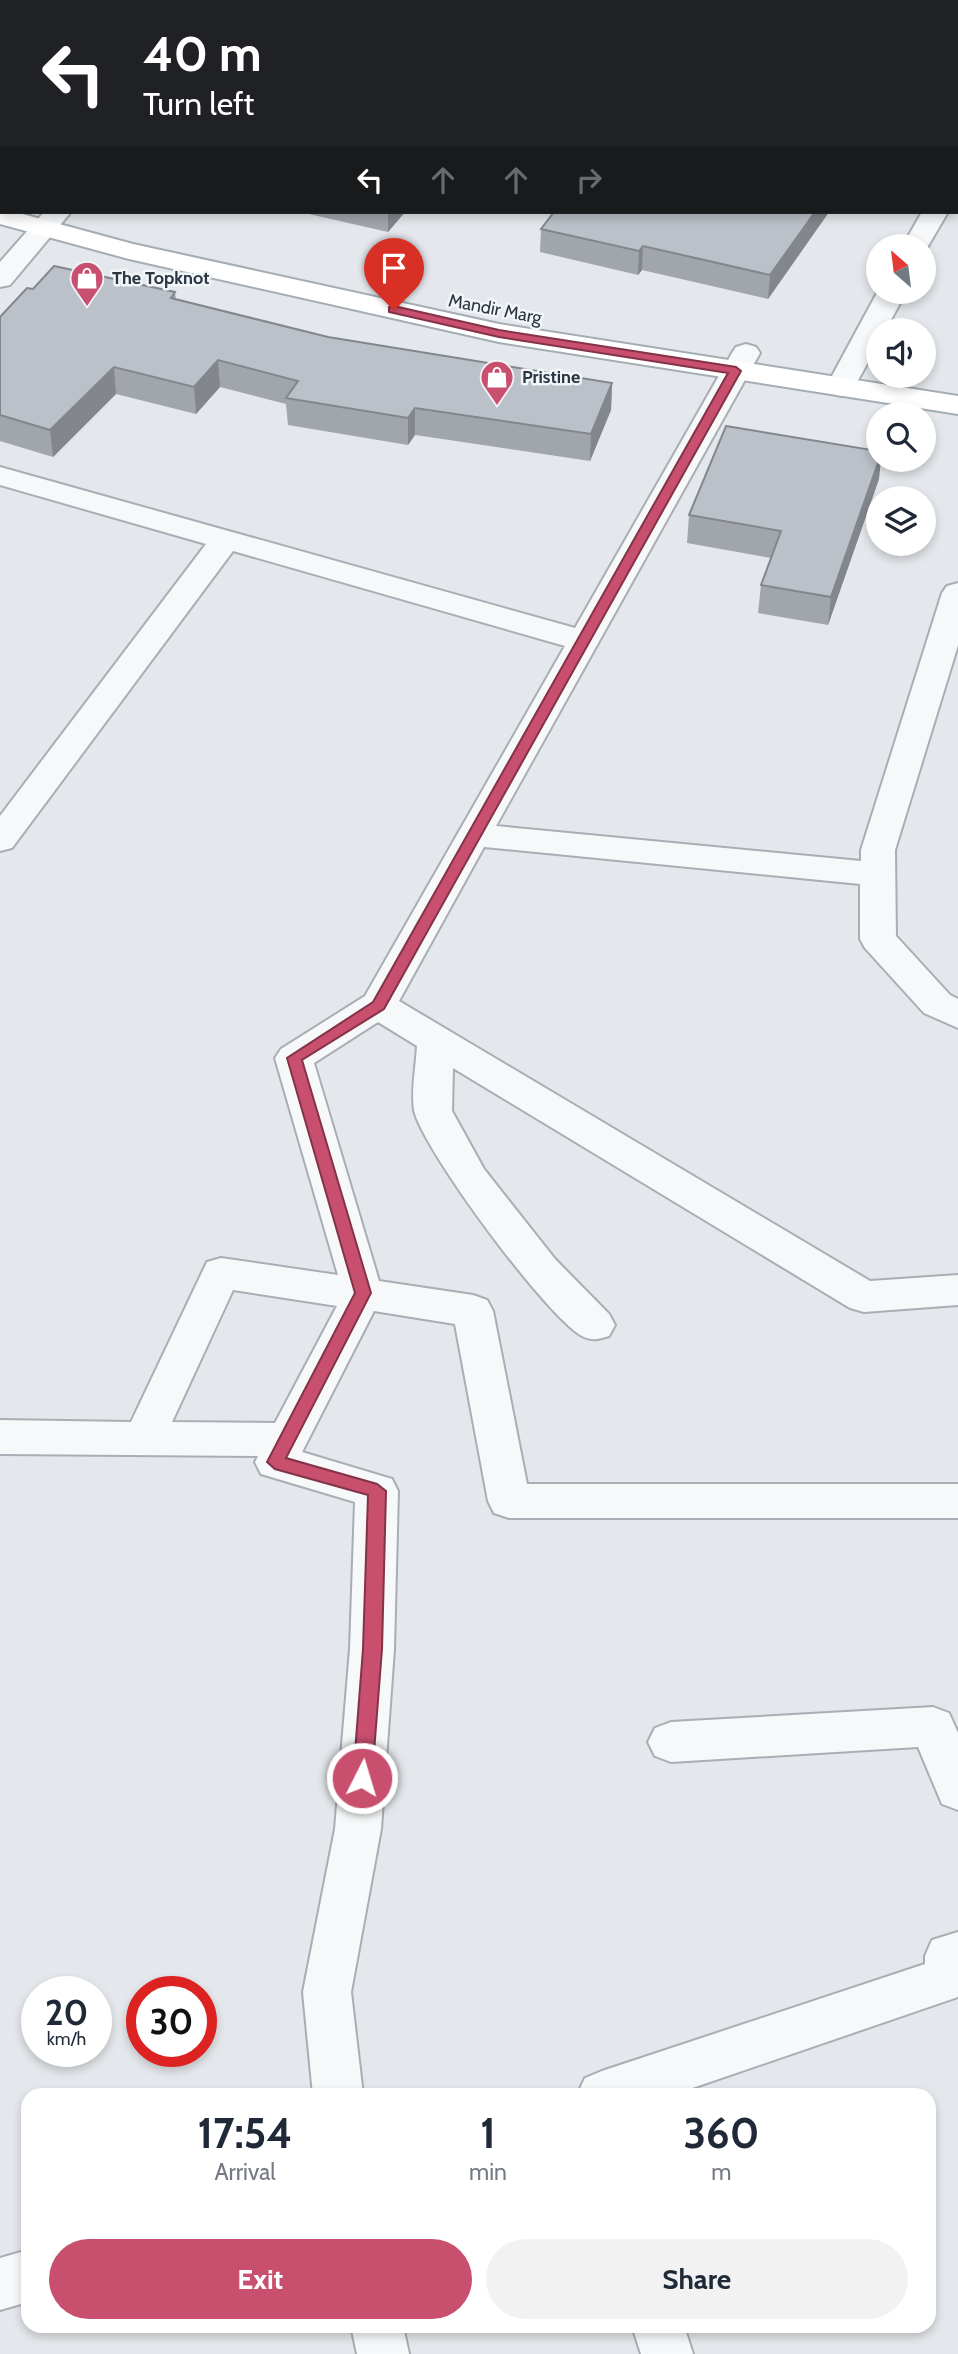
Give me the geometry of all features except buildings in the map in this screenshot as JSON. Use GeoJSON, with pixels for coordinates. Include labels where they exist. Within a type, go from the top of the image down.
{"type":"FeatureCollection","features":[{"type":"Feature","properties":{"kind":"main road","name":"Mandir Marg"},"geometry":{"type":"LineString","coordinates":[[83,214],[372,286],[616,332],[741,362]]}},
{"type":"Feature","properties":{"kind":"main road"},"geometry":{"type":"LineString","coordinates":[[0,216],[51,220],[499,333],[857,376],[958,405]]}},
{"type":"Feature","properties":{"kind":"main road"},"geometry":{"type":"LineString","coordinates":[[936,381],[958,384]]}},
{"type":"Feature","properties":{"kind":"street"},"geometry":{"type":"LineString","coordinates":[[923,234],[934,214]]}},
{"type":"Feature","properties":{"kind":"street"},"geometry":{"type":"LineString","coordinates":[[0,279],[51,220]]}},
{"type":"Feature","properties":{"kind":"street"},"geometry":{"type":"LineString","coordinates":[[857,376],[887,304]]}},
{"type":"Feature","properties":{"kind":"street"},"geometry":{"type":"LineString","coordinates":[[337,2088],[327,1992],[358,1829],[373,1649],[377,1491],[275,1462],[363,1293],[294,1058],[378,1005],[741,362]]}},
{"type":"Feature","properties":{"kind":"street"},"geometry":{"type":"LineString","coordinates":[[0,476],[583,641]]}},
{"type":"Feature","properties":{"kind":"street"},"geometry":{"type":"LineString","coordinates":[[0,840],[226,539]]}},
{"type":"Feature","properties":{"kind":"street"},"geometry":{"type":"LineString","coordinates":[[958,593],[878,850],[878,939],[937,1004],[958,1015]]}},
{"type":"Feature","properties":{"kind":"street"},"geometry":{"type":"LineString","coordinates":[[474,835],[878,874]]}},
{"type":"Feature","properties":{"kind":"street"},"geometry":{"type":"LineString","coordinates":[[378,1005],[864,1297],[958,1290]]}},
{"type":"Feature","properties":{"kind":"street"},"geometry":{"type":"LineString","coordinates":[[436,1040],[433,1111],[470,1179],[541,1270],[595,1325]]}},
{"type":"Feature","properties":{"kind":"street"},"geometry":{"type":"LineString","coordinates":[[143,1440],[221,1273],[473,1311],[509,1501],[958,1500]]}},
{"type":"Feature","properties":{"kind":"street"},"geometry":{"type":"LineString","coordinates":[[0,1437],[287,1440]]}},
{"type":"Feature","properties":{"kind":"street"},"geometry":{"type":"LineString","coordinates":[[671,1742],[933,1727],[958,1790]]}},
{"type":"Feature","properties":{"kind":"street"},"geometry":{"type":"LineString","coordinates":[[624,2088],[950,1978],[949,1956],[958,1954]]}},
{"type":"Feature","properties":{"kind":"street"},"geometry":{"type":"LineString","coordinates":[[0,2284],[21,2278]]}},
{"type":"Feature","properties":{"kind":"street"},"geometry":{"type":"LineString","coordinates":[[378,2333],[383,2354]]}},
{"type":"Feature","properties":{"kind":"street"},"geometry":{"type":"LineString","coordinates":[[660,2333],[667,2354]]}},
{"type":"Feature","properties":{"kind":"place","name":"The Topknot"},"geometry":{"type":"Point","coordinates":[87,308]}},
{"type":"Feature","properties":{"kind":"place","name":"Pristine"},"geometry":{"type":"Point","coordinates":[497,407]}},
{"type":"Feature","properties":{"kind":"route"},"geometry":{"type":"LineString","coordinates":[[362,1778],[373,1649],[377,1491],[275,1462],[363,1293],[294,1058],[378,1005],[736,371],[499,333],[394,310]]}}]}
